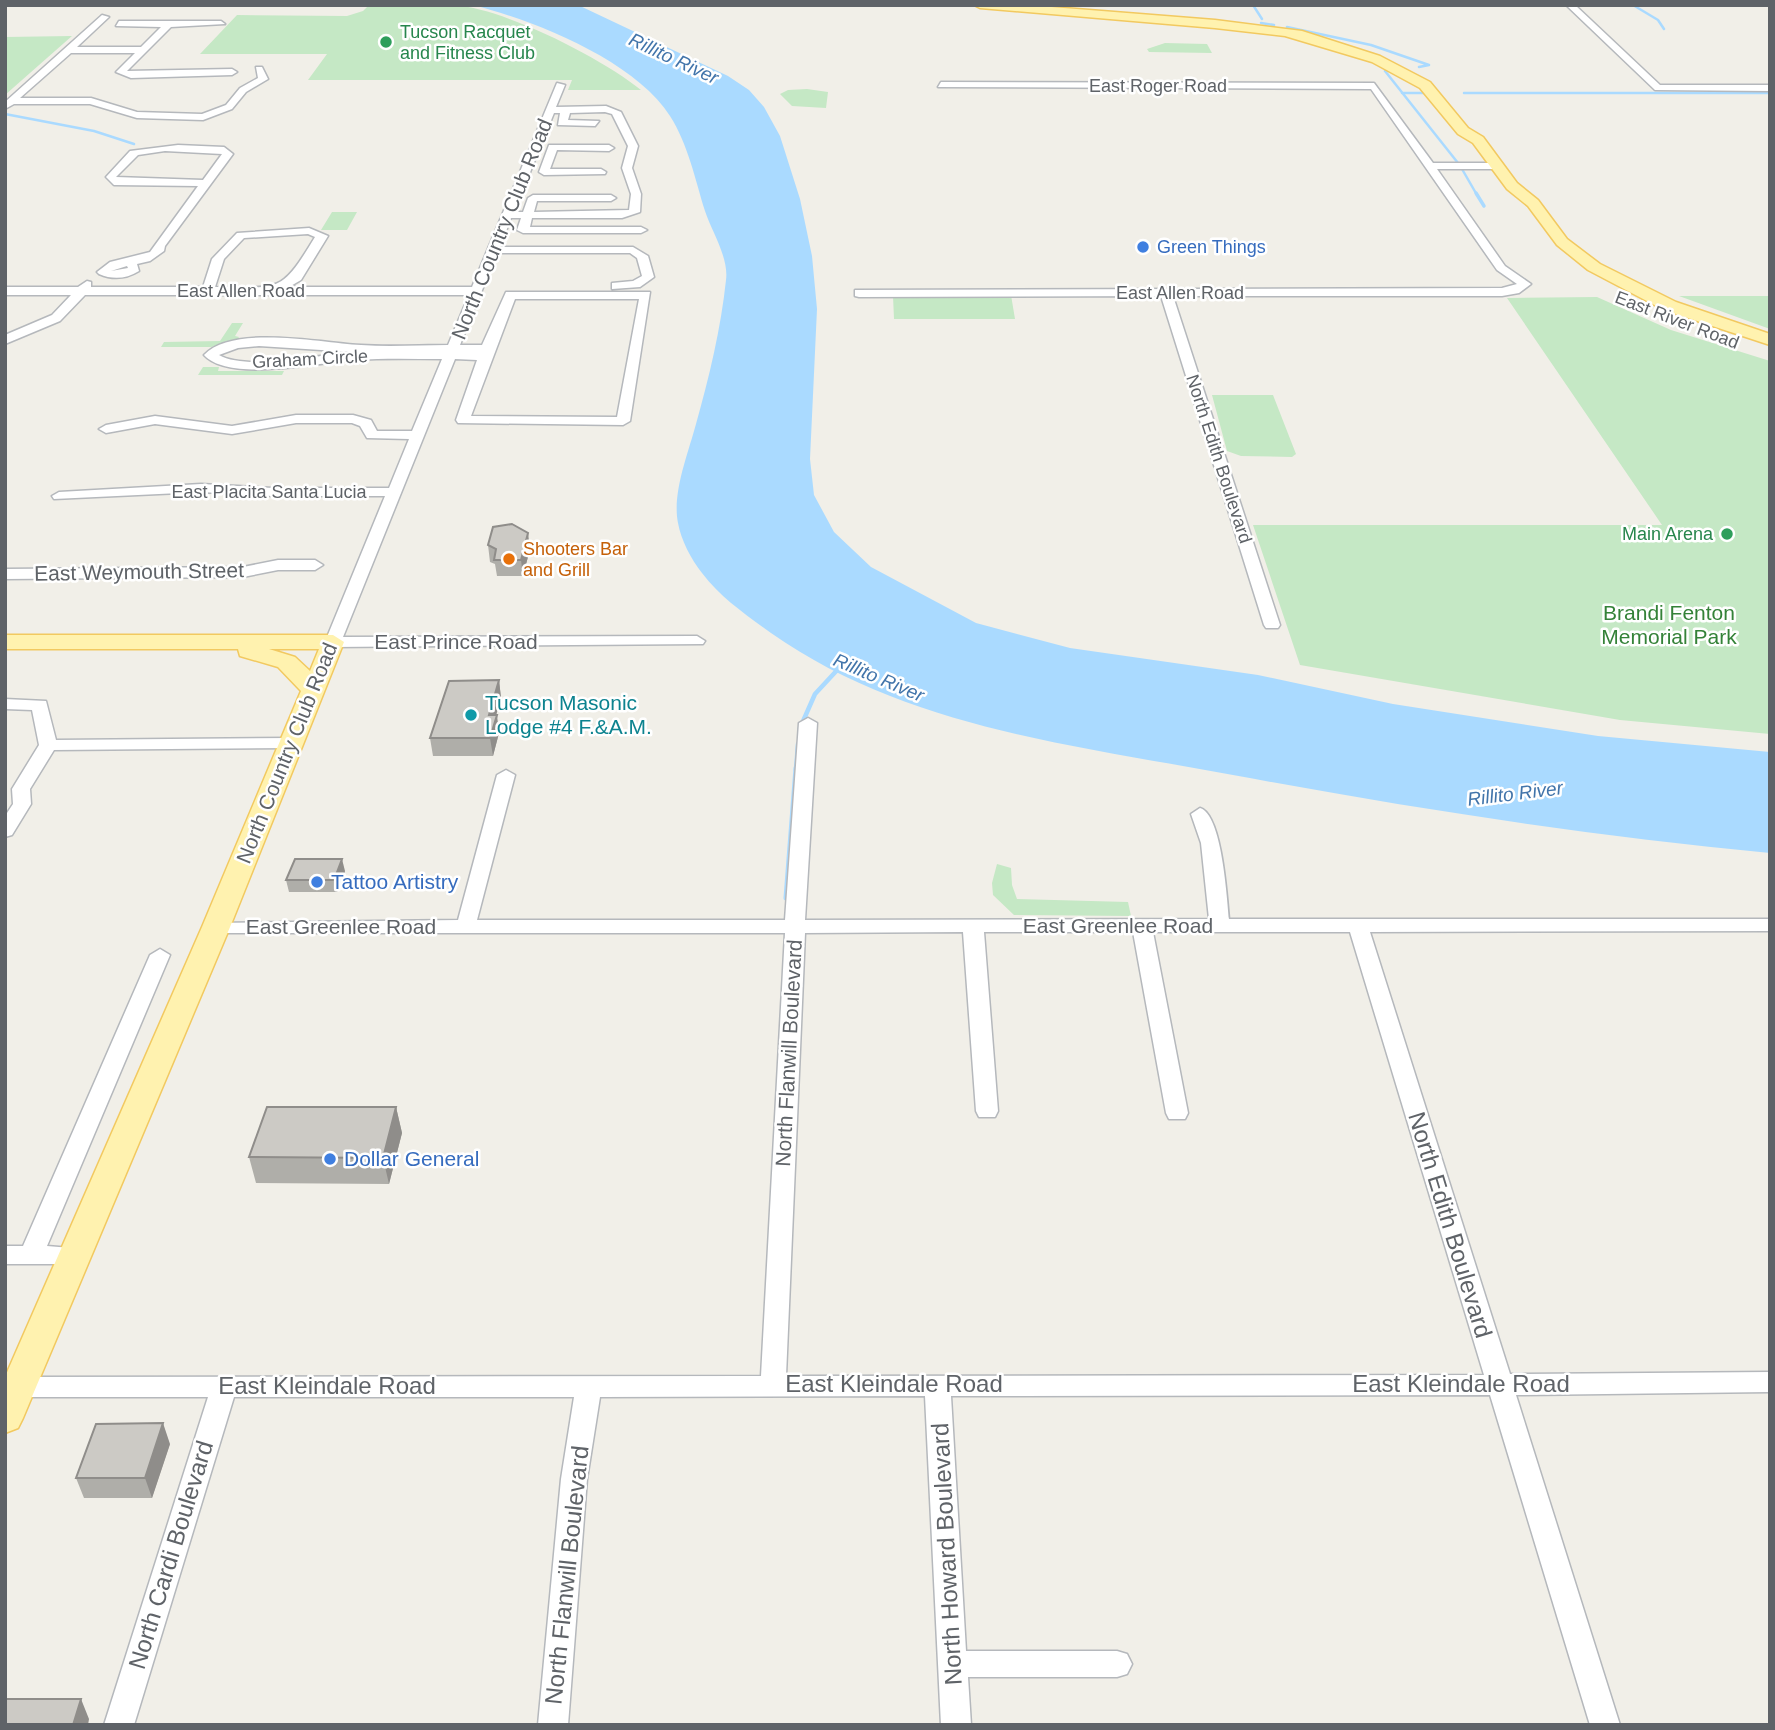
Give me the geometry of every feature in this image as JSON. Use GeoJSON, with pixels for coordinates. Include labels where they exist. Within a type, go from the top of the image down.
{"type":"FeatureCollection","features":[{"type":"Feature","properties":{"kind":"main road","name":"East River Road"},"geometry":{"type":"LineString","coordinates":[[979,5],[1131,17]]}},
{"type":"Feature","properties":{"kind":"main road","name":"East River Road"},"geometry":{"type":"LineString","coordinates":[[1021,5],[1286,33],[1357,53],[1404,71],[1432,91],[1463,131],[1478,140],[1511,186],[1533,203],[1562,242],[1594,267],[1670,306],[1766,338]]}},
{"type":"Feature","properties":{"kind":"main road","name":"East River Road"},"geometry":{"type":"LineString","coordinates":[[1511,186],[1513,202],[1518,212]]}},
{"type":"Feature","properties":{"kind":"main road","name":"East River Road"},"geometry":{"type":"LineString","coordinates":[[1579,276],[1616,297],[1700,332],[1770,353]]}},
{"type":"Feature","properties":{"kind":"main road","name":"East Prince Road"},"geometry":{"type":"LineString","coordinates":[[5,642],[333,642]]}},
{"type":"Feature","properties":{"kind":"main road"},"geometry":{"type":"LineString","coordinates":[[198,642],[272,656],[296,666],[313,691]]}},
{"type":"Feature","properties":{"kind":"main road","name":"North Country Club Road"},"geometry":{"type":"LineString","coordinates":[[5,1418],[216,927],[333,642]]}},
{"type":"Feature","properties":{"kind":"street"},"geometry":{"type":"LineString","coordinates":[[1570,5],[1658,88],[1770,88]]}},
{"type":"Feature","properties":{"kind":"street"},"geometry":{"type":"LineString","coordinates":[[8,104],[105,17]]}},
{"type":"Feature","properties":{"kind":"street"},"geometry":{"type":"LineString","coordinates":[[119,24],[220,24]]}},
{"type":"Feature","properties":{"kind":"street"},"geometry":{"type":"LineString","coordinates":[[167,26],[122,73],[232,72]]}},
{"type":"Feature","properties":{"kind":"street"},"geometry":{"type":"LineString","coordinates":[[68,50],[142,50]]}},
{"type":"Feature","properties":{"kind":"street"},"geometry":{"type":"LineString","coordinates":[[8,104],[92,101],[119,112],[137,115],[203,117],[220,113],[243,90],[261,82],[263,79],[259,69]]}},
{"type":"Feature","properties":{"kind":"street","name":"North Country Club Road"},"geometry":{"type":"LineString","coordinates":[[333,642],[451,352],[482,287],[493,250],[560,85]]}},
{"type":"Feature","properties":{"kind":"street","name":"East Roger Road"},"geometry":{"type":"LineString","coordinates":[[941,85],[1374,86],[1430,166]]}},
{"type":"Feature","properties":{"kind":"street"},"geometry":{"type":"LineString","coordinates":[[566,109],[562,123],[594,123]]}},
{"type":"Feature","properties":{"kind":"street"},"geometry":{"type":"LineString","coordinates":[[507,215],[622,215],[634,212],[636,203],[627,168],[634,148],[616,112],[550,110]]}},
{"type":"Feature","properties":{"kind":"street"},"geometry":{"type":"LineString","coordinates":[[601,172],[544,172],[553,147],[609,148]]}},
{"type":"Feature","properties":{"kind":"street"},"geometry":{"type":"LineString","coordinates":[[5,340],[45,325],[91,281],[108,274],[103,270],[108,266],[132,265],[156,255],[159,246],[228,154],[224,150],[137,152],[131,155],[111,177],[114,181],[206,183]]}},
{"type":"Feature","properties":{"kind":"street"},"geometry":{"type":"LineString","coordinates":[[530,158],[548,159]]}},
{"type":"Feature","properties":{"kind":"street"},"geometry":{"type":"LineString","coordinates":[[1430,166],[1496,166]]}},
{"type":"Feature","properties":{"kind":"street","name":"East Allen Road"},"geometry":{"type":"LineString","coordinates":[[859,293],[1502,292],[1515,290],[1525,284],[1501,268],[1430,166]]}},
{"type":"Feature","properties":{"kind":"street"},"geometry":{"type":"LineString","coordinates":[[611,198],[533,198],[523,230],[641,230]]}},
{"type":"Feature","properties":{"kind":"street"},"geometry":{"type":"LineString","coordinates":[[209,291],[208,276],[234,239],[241,235],[254,232],[309,231],[322,236],[297,277],[276,291]]}},
{"type":"Feature","properties":{"kind":"street"},"geometry":{"type":"LineString","coordinates":[[493,250],[633,250],[646,262],[648,277],[628,286],[506,285]]}},
{"type":"Feature","properties":{"kind":"street","name":"East Allen Road"},"geometry":{"type":"LineString","coordinates":[[5,291],[276,291],[482,287]]}},
{"type":"Feature","properties":{"kind":"street","name":"North Edith Boulevard"},"geometry":{"type":"LineString","coordinates":[[1166,293],[1272,625]]}},
{"type":"Feature","properties":{"kind":"street"},"geometry":{"type":"LineString","coordinates":[[510,295],[646,295],[623,421],[463,420],[487,352],[510,295]]}},
{"type":"Feature","properties":{"kind":"street","name":"Graham Circle"},"geometry":{"type":"LineString","coordinates":[[451,352],[350,356],[310,363],[232,363],[214,360],[209,355],[221,346],[239,344],[487,352]]}},
{"type":"Feature","properties":{"kind":"street"},"geometry":{"type":"LineString","coordinates":[[106,429],[155,420],[232,430],[296,419],[353,419],[366,423],[372,435],[418,435]]}},
{"type":"Feature","properties":{"kind":"street","name":"East Placita Santa Lucia"},"geometry":{"type":"LineString","coordinates":[[59,496],[201,488],[273,492],[394,492]]}},
{"type":"Feature","properties":{"kind":"street","name":"East Weymouth Street"},"geometry":{"type":"LineString","coordinates":[[5,574],[243,572],[278,565],[315,565]]}},
{"type":"Feature","properties":{"kind":"street","name":"East Prince Road"},"geometry":{"type":"LineString","coordinates":[[333,642],[697,641]]}},
{"type":"Feature","properties":{"kind":"street"},"geometry":{"type":"LineString","coordinates":[[5,704],[40,705],[48,745],[13,789],[22,804],[5,831]]}},
{"type":"Feature","properties":{"kind":"street","name":"North Flanwill Boulevard"},"geometry":{"type":"LineString","coordinates":[[774,1384],[795,926],[808,723]]}},
{"type":"Feature","properties":{"kind":"street"},"geometry":{"type":"LineString","coordinates":[[48,745],[291,743]]}},
{"type":"Feature","properties":{"kind":"street","name":"East Greenlee Road"},"geometry":{"type":"LineString","coordinates":[[466,926],[506,775]]}},
{"type":"Feature","properties":{"kind":"street"},"geometry":{"type":"LineString","coordinates":[[1200,814],[1210,843],[1220,925]]}},
{"type":"Feature","properties":{"kind":"street","name":"North Edith Boulevard"},"geometry":{"type":"LineString","coordinates":[[1358,925],[1605,1725]]}},
{"type":"Feature","properties":{"kind":"street","name":"East Greenlee Road"},"geometry":{"type":"LineString","coordinates":[[216,927],[1770,925]]}},
{"type":"Feature","properties":{"kind":"street"},"geometry":{"type":"LineString","coordinates":[[973,926],[987,1111]]}},
{"type":"Feature","properties":{"kind":"street"},"geometry":{"type":"LineString","coordinates":[[1142,926],[1177,1113]]}},
{"type":"Feature","properties":{"kind":"street"},"geometry":{"type":"LineString","coordinates":[[31,1255],[160,955]]}},
{"type":"Feature","properties":{"kind":"street"},"geometry":{"type":"LineString","coordinates":[[5,1255],[74,1255]]}},
{"type":"Feature","properties":{"kind":"street","name":"East Kleindale Road"},"geometry":{"type":"LineString","coordinates":[[18,1387],[589,1384],[1500,1385],[1770,1382]]}},
{"type":"Feature","properties":{"kind":"street","name":"North Flanwill Boulevard"},"geometry":{"type":"LineString","coordinates":[[553,1725],[574,1479],[589,1384]]}},
{"type":"Feature","properties":{"kind":"street","name":"North Howard Boulevard"},"geometry":{"type":"LineString","coordinates":[[937,1384],[956,1725]]}},
{"type":"Feature","properties":{"kind":"street","name":"North Cardi Boulevard"},"geometry":{"type":"LineString","coordinates":[[119,1725],[224,1386]]}},
{"type":"Feature","properties":{"kind":"street"},"geometry":{"type":"LineString","coordinates":[[953,1664],[1117,1664]]}},
{"type":"Feature","properties":{"kind":"green space","name":"Tucson Racquet and Fitness Club"},"geometry":{"type":"Polygon","coordinates":[[[369,5],[455,5],[500,15],[578,50],[641,90],[568,90],[572,80],[308,80],[327,54],[200,54],[237,15],[347,16],[363,11],[369,5]]]}},
{"type":"Feature","properties":{"kind":"green space"},"geometry":{"type":"Polygon","coordinates":[[[72,36],[5,95],[5,37],[72,36]]]}},
{"type":"Feature","properties":{"kind":"green space"},"geometry":{"type":"Polygon","coordinates":[[[1165,43],[1207,44],[1212,53],[1149,52],[1147,49],[1165,43]]]}},
{"type":"Feature","properties":{"kind":"green space"},"geometry":{"type":"Polygon","coordinates":[[[788,90],[828,92],[826,108],[792,106],[780,94],[788,90]]]}},
{"type":"Feature","properties":{"kind":"green space"},"geometry":{"type":"Polygon","coordinates":[[[332,212],[357,212],[347,230],[321,230],[332,212]]]}},
{"type":"Feature","properties":{"kind":"green space"},"geometry":{"type":"Polygon","coordinates":[[[1011,295],[1015,319],[894,319],[893,296],[1011,295]]]}},
{"type":"Feature","properties":{"kind":"green space"},"geometry":{"type":"Polygon","coordinates":[[[1679,296],[1770,296],[1770,329],[1679,296]]]}},
{"type":"Feature","properties":{"kind":"green space","name":"Brandi Fenton Memorial Park"},"geometry":{"type":"Polygon","coordinates":[[[1597,297],[1671,330],[1770,361],[1770,734],[1620,720],[1300,665],[1253,525],[1662,525],[1507,298],[1597,297]]]}},
{"type":"Feature","properties":{"kind":"green space"},"geometry":{"type":"Polygon","coordinates":[[[232,323],[243,323],[235,336],[239,337],[237,340],[211,347],[161,347],[164,342],[220,341],[232,323]]]}},
{"type":"Feature","properties":{"kind":"green space"},"geometry":{"type":"Polygon","coordinates":[[[203,367],[219,367],[218,371],[284,371],[282,375],[198,375],[203,367]]]}},
{"type":"Feature","properties":{"kind":"green space"},"geometry":{"type":"Polygon","coordinates":[[[1212,395],[1273,395],[1296,454],[1292,457],[1241,456],[1227,451],[1212,395]]]}},
{"type":"Feature","properties":{"kind":"green space"},"geometry":{"type":"Polygon","coordinates":[[[997,864],[1011,868],[1012,885],[1017,899],[1128,902],[1131,916],[1014,915],[993,895],[992,883],[997,864]]]}},
{"type":"Feature","properties":{"kind":"water","name":"Rillito River"},"geometry":{"type":"Polygon","coordinates":[[[473,5],[578,5],[728,76],[749,90],[764,107],[780,136],[800,199],[812,256],[817,309],[810,459],[814,495],[834,532],[871,567],[976,623],[1070,648],[1258,675],[1393,704],[1598,736],[1770,752],[1770,853],[1568,830],[1433,810],[1053,742],[935,712],[878,691],[823,665],[771,633],[709,582],[690,556],[678,523],[679,486],[714,353],[726,280],[723,254],[705,211],[682,138],[670,116],[654,96],[608,60],[553,32],[473,5]]]}},
{"type":"Feature","properties":{"kind":"building"},"geometry":{"type":"Polygon","coordinates":[[[512,524],[528,533],[521,560],[494,560],[496,549],[488,545],[493,527],[512,524]]]}},
{"type":"Feature","properties":{"kind":"building","name":"Tucson Masonic Lodge #4 F.&A.M."},"geometry":{"type":"Polygon","coordinates":[[[499,680],[489,715],[497,715],[490,738],[430,738],[449,681],[499,680]]]}},
{"type":"Feature","properties":{"kind":"building"},"geometry":{"type":"Polygon","coordinates":[[[295,859],[342,859],[334,880],[286,880],[295,859]]]}},
{"type":"Feature","properties":{"kind":"building"},"geometry":{"type":"Polygon","coordinates":[[[267,1107],[396,1107],[383,1158],[249,1157],[267,1107]]]}},
{"type":"Feature","properties":{"kind":"building"},"geometry":{"type":"Polygon","coordinates":[[[163,1423],[145,1478],[76,1478],[96,1424],[163,1423]]]}},
{"type":"Feature","properties":{"kind":"building"},"geometry":{"type":"Polygon","coordinates":[[[5,1699],[81,1699],[73,1725],[5,1725],[5,1699]]]}},
{"type":"Feature","properties":{"kind":"waterway"},"geometry":{"type":"LineString","coordinates":[[1253,5],[1262,19]]}},
{"type":"Feature","properties":{"kind":"waterway"},"geometry":{"type":"LineString","coordinates":[[1633,5],[1658,20],[1664,29]]}},
{"type":"Feature","properties":{"kind":"waterway"},"geometry":{"type":"LineString","coordinates":[[1261,23],[1274,25]]}},
{"type":"Feature","properties":{"kind":"waterway"},"geometry":{"type":"LineString","coordinates":[[1287,27],[1371,45],[1429,65],[1419,67]]}},
{"type":"Feature","properties":{"kind":"waterway"},"geometry":{"type":"LineString","coordinates":[[1385,71],[1402,93]]}},
{"type":"Feature","properties":{"kind":"waterway"},"geometry":{"type":"LineString","coordinates":[[1402,93],[1425,93]]}},
{"type":"Feature","properties":{"kind":"waterway"},"geometry":{"type":"LineString","coordinates":[[1402,93],[1458,163]]}},
{"type":"Feature","properties":{"kind":"waterway"},"geometry":{"type":"LineString","coordinates":[[1464,93],[1770,93]]}},
{"type":"Feature","properties":{"kind":"waterway"},"geometry":{"type":"LineString","coordinates":[[5,114],[94,131],[134,144]]}},
{"type":"Feature","properties":{"kind":"waterway"},"geometry":{"type":"LineString","coordinates":[[1462,169],[1477,195]]}},
{"type":"Feature","properties":{"kind":"waterway"},"geometry":{"type":"LineString","coordinates":[[1476,193],[1484,206]]}},
{"type":"Feature","properties":{"kind":"waterway","name":"Rillito River"},"geometry":{"type":"LineString","coordinates":[[800,728],[815,694],[840,667]]}},
{"type":"Feature","properties":{"kind":"waterway"},"geometry":{"type":"LineString","coordinates":[[796,770],[798,744]]}},
{"type":"Feature","properties":{"kind":"waterway"},"geometry":{"type":"LineString","coordinates":[[786,898],[796,768]]}},
{"type":"Feature","properties":{"kind":"place","name":"Tucson Racquet and Fitness Club"},"geometry":{"type":"Point","coordinates":[386,42]}},
{"type":"Feature","properties":{"kind":"place","name":"Green Things"},"geometry":{"type":"Point","coordinates":[1143,247]}},
{"type":"Feature","properties":{"kind":"place","name":"Main Arena"},"geometry":{"type":"Point","coordinates":[1727,534]}},
{"type":"Feature","properties":{"kind":"place","name":"Shooters Bar and Grill"},"geometry":{"type":"Point","coordinates":[509,559]}},
{"type":"Feature","properties":{"kind":"place","name":"Tucson Masonic Lodge #4 F.&A.M."},"geometry":{"type":"Point","coordinates":[471,715]}},
{"type":"Feature","properties":{"kind":"place","name":"Tattoo Artistry"},"geometry":{"type":"Point","coordinates":[317,882]}},
{"type":"Feature","properties":{"kind":"place","name":"Dollar General"},"geometry":{"type":"Point","coordinates":[330,1159]}}]}
